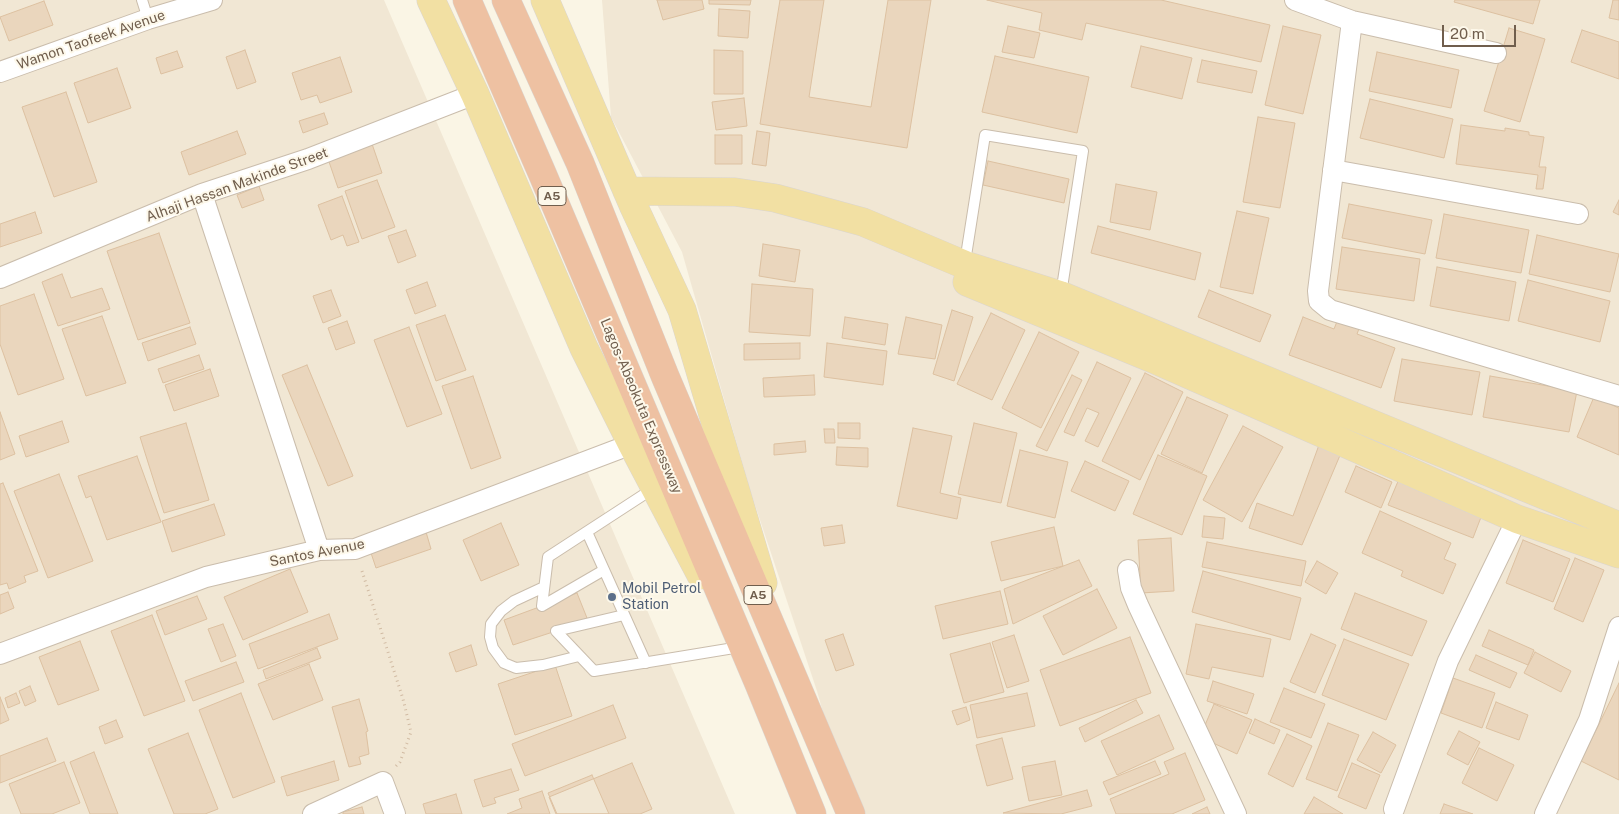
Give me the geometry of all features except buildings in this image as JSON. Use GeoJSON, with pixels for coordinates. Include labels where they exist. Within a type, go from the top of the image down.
{"type":"FeatureCollection","features":[{"type":"Feature","properties":{"kind":"highway","name":"Lagos-Abeokuta Expressway"},"geometry":{"type":"LineString","coordinates":[[467,0],[760,684],[812,814]]}},
{"type":"Feature","properties":{"kind":"highway","name":"A5"},"geometry":{"type":"LineString","coordinates":[[506,0],[580,163],[664,376],[851,814]]}},
{"type":"Feature","properties":{"kind":"main road"},"geometry":{"type":"LineString","coordinates":[[431,0],[475,94],[584,348],[632,444],[760,684]]}},
{"type":"Feature","properties":{"kind":"main road"},"geometry":{"type":"LineString","coordinates":[[545,0],[631,199],[682,310],[789,669]]}},
{"type":"Feature","properties":{"kind":"main road"},"geometry":{"type":"LineString","coordinates":[[631,199],[717,191],[775,198],[863,222],[965,265],[1060,295],[1619,526]]}},
{"type":"Feature","properties":{"kind":"main road"},"geometry":{"type":"LineString","coordinates":[[631,199],[675,204],[746,206],[779,211],[870,241],[897,254],[1160,362],[1517,519],[1619,554]]}},
{"type":"Feature","properties":{"kind":"street","name":"Wamon Taofeek Avenue"},"geometry":{"type":"LineString","coordinates":[[0,72],[148,19],[212,0]]}},
{"type":"Feature","properties":{"kind":"street"},"geometry":{"type":"LineString","coordinates":[[1295,0],[1352,21],[1496,53]]}},
{"type":"Feature","properties":{"kind":"street"},"geometry":{"type":"LineString","coordinates":[[1352,21],[1318,291],[1319,301],[1330,310],[1619,396]]}},
{"type":"Feature","properties":{"kind":"street","name":"Alhaji Hassan Makinde Street"},"geometry":{"type":"LineString","coordinates":[[0,278],[202,194],[308,159],[475,94]]}},
{"type":"Feature","properties":{"kind":"street"},"geometry":{"type":"LineString","coordinates":[[1333,170],[1578,214]]}},
{"type":"Feature","properties":{"kind":"street"},"geometry":{"type":"LineString","coordinates":[[202,194],[319,550]]}},
{"type":"Feature","properties":{"kind":"street","name":"Santos Avenue"},"geometry":{"type":"LineString","coordinates":[[0,654],[206,577],[319,550],[355,549],[632,444]]}},
{"type":"Feature","properties":{"kind":"street"},"geometry":{"type":"LineString","coordinates":[[1394,809],[1448,661],[1517,519]]}},
{"type":"Feature","properties":{"kind":"street"},"geometry":{"type":"LineString","coordinates":[[1128,570],[1131,588],[1138,605],[1236,814]]}},
{"type":"Feature","properties":{"kind":"street"},"geometry":{"type":"LineString","coordinates":[[1552,812],[1589,720],[1619,627]]}},
{"type":"Feature","properties":{"kind":"street"},"geometry":{"type":"LineString","coordinates":[[313,814],[383,782],[395,814]]}},
{"type":"Feature","properties":{"kind":"lane"},"geometry":{"type":"LineString","coordinates":[[142,0],[148,19]]}},
{"type":"Feature","properties":{"kind":"lane"},"geometry":{"type":"LineString","coordinates":[[965,265],[985,135],[1083,151],[1060,295]]}},
{"type":"Feature","properties":{"kind":"lane"},"geometry":{"type":"LineString","coordinates":[[604,570],[542,606],[548,557],[655,487]]}},
{"type":"Feature","properties":{"kind":"lane"},"geometry":{"type":"LineString","coordinates":[[587,532],[646,663]]}},
{"type":"Feature","properties":{"kind":"lane"},"geometry":{"type":"LineString","coordinates":[[544,587],[514,601],[501,611],[491,624],[490,637],[493,648],[504,663],[516,668],[543,665],[579,656]]}},
{"type":"Feature","properties":{"kind":"lane"},"geometry":{"type":"LineString","coordinates":[[624,615],[556,631],[594,672],[740,647]]}},
{"type":"Feature","properties":{"kind":"path"},"geometry":{"type":"LineString","coordinates":[[355,549],[403,700],[411,732],[400,762],[383,782]]}},
{"type":"Feature","properties":{"kind":"shaded area"},"geometry":{"type":"Polygon","coordinates":[[[0,0],[384,0],[735,814],[0,814],[0,0]]]}},
{"type":"Feature","properties":{"kind":"shaded area"},"geometry":{"type":"Polygon","coordinates":[[[602,0],[1619,0],[1619,814],[852,814],[817,691],[750,490],[682,252],[611,117],[602,0]]]}},
{"type":"Feature","properties":{"kind":"place","name":"Mobil Petrol Station"},"geometry":{"type":"Point","coordinates":[612,597]}}]}
